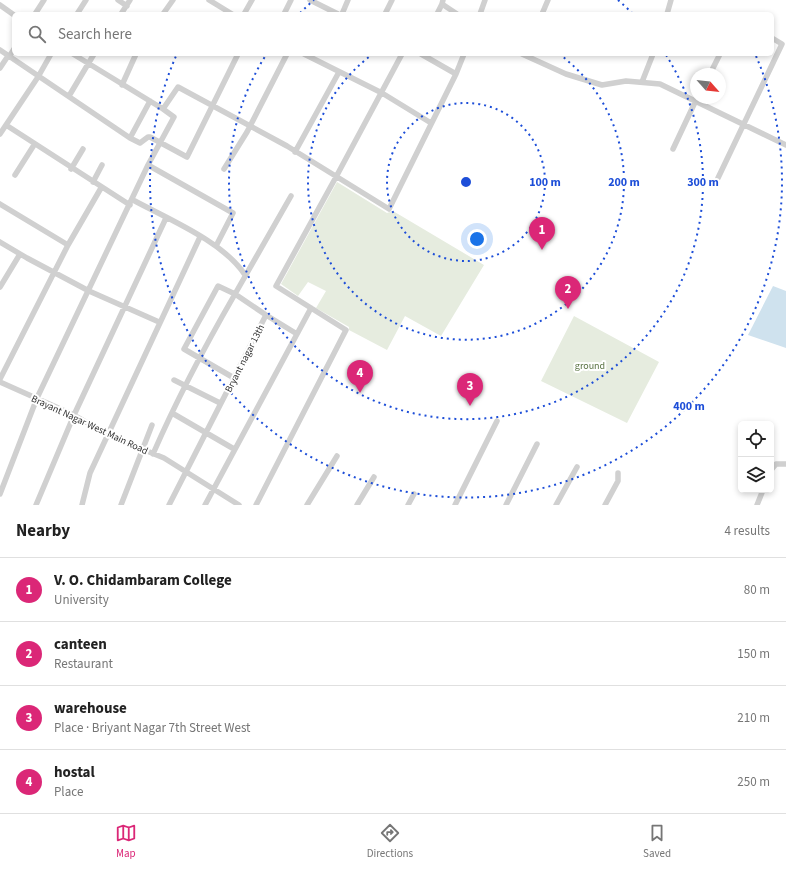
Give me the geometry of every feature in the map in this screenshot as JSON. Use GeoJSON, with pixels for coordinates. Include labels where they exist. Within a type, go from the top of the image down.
{"type":"FeatureCollection","features":[{"type":"Feature","properties":{"kind":"street"},"geometry":{"type":"LineString","coordinates":[[2,0],[0,4],[12,13]]}},
{"type":"Feature","properties":{"kind":"street"},"geometry":{"type":"LineString","coordinates":[[36,12],[44,0]]}},
{"type":"Feature","properties":{"kind":"street"},"geometry":{"type":"LineString","coordinates":[[78,12],[86,0]]}},
{"type":"Feature","properties":{"kind":"street"},"geometry":{"type":"LineString","coordinates":[[118,0],[127,6]]}},
{"type":"Feature","properties":{"kind":"street"},"geometry":{"type":"LineString","coordinates":[[122,12],[130,0]]}},
{"type":"Feature","properties":{"kind":"street"},"geometry":{"type":"LineString","coordinates":[[165,12],[174,0]]}},
{"type":"Feature","properties":{"kind":"street"},"geometry":{"type":"LineString","coordinates":[[209,0],[229,12]]}},
{"type":"Feature","properties":{"kind":"street"},"geometry":{"type":"LineString","coordinates":[[245,12],[252,0]]}},
{"type":"Feature","properties":{"kind":"street"},"geometry":{"type":"LineString","coordinates":[[285,12],[292,0]]}},
{"type":"Feature","properties":{"kind":"street"},"geometry":{"type":"LineString","coordinates":[[310,0],[334,12]]}},
{"type":"Feature","properties":{"kind":"street"},"geometry":{"type":"LineString","coordinates":[[343,12],[348,0]]}},
{"type":"Feature","properties":{"kind":"street"},"geometry":{"type":"LineString","coordinates":[[386,12],[392,0]]}},
{"type":"Feature","properties":{"kind":"street"},"geometry":{"type":"LineString","coordinates":[[481,12],[485,0]]}},
{"type":"Feature","properties":{"kind":"street"},"geometry":{"type":"LineString","coordinates":[[543,12],[548,0]]}},
{"type":"Feature","properties":{"kind":"street"},"geometry":{"type":"LineString","coordinates":[[668,12],[671,0]]}},
{"type":"Feature","properties":{"kind":"street"},"geometry":{"type":"LineString","coordinates":[[438,12],[442,2],[455,12]]}},
{"type":"Feature","properties":{"kind":"street"},"geometry":{"type":"LineString","coordinates":[[718,178],[745,126],[782,44],[774,39]]}},
{"type":"Feature","properties":{"kind":"street"},"geometry":{"type":"LineString","coordinates":[[0,50],[130,138],[140,143],[148,137],[188,157],[237,56]]}},
{"type":"Feature","properties":{"kind":"street"},"geometry":{"type":"LineString","coordinates":[[0,68],[12,52]]}},
{"type":"Feature","properties":{"kind":"street"},"geometry":{"type":"LineString","coordinates":[[0,134],[38,77],[50,56]]}},
{"type":"Feature","properties":{"kind":"street"},"geometry":{"type":"LineString","coordinates":[[0,494],[37,398],[148,165],[174,117],[76,56]]}},
{"type":"Feature","properties":{"kind":"street"},"geometry":{"type":"LineString","coordinates":[[69,96],[93,56]]}},
{"type":"Feature","properties":{"kind":"street"},"geometry":{"type":"LineString","coordinates":[[122,85],[135,56]]}},
{"type":"Feature","properties":{"kind":"street"},"geometry":{"type":"LineString","coordinates":[[224,169],[249,126],[286,56]]}},
{"type":"Feature","properties":{"kind":"street"},"geometry":{"type":"LineString","coordinates":[[308,56],[382,93],[431,122]]}},
{"type":"Feature","properties":{"kind":"street"},"geometry":{"type":"LineString","coordinates":[[256,505],[346,330],[276,286],[401,56]]}},
{"type":"Feature","properties":{"kind":"street"},"geometry":{"type":"LineString","coordinates":[[424,56],[456,74]]}},
{"type":"Feature","properties":{"kind":"street"},"geometry":{"type":"LineString","coordinates":[[163,109],[178,87],[295,152],[389,209],[456,74],[463,56]]}},
{"type":"Feature","properties":{"kind":"street"},"geometry":{"type":"LineString","coordinates":[[528,56],[566,74],[602,85],[626,80],[660,84],[690,97]]}},
{"type":"Feature","properties":{"kind":"street"},"geometry":{"type":"LineString","coordinates":[[642,82],[652,56]]}},
{"type":"Feature","properties":{"kind":"street"},"geometry":{"type":"LineString","coordinates":[[713,68],[719,56]]}},
{"type":"Feature","properties":{"kind":"street"},"geometry":{"type":"LineString","coordinates":[[295,152],[338,72]]}},
{"type":"Feature","properties":{"kind":"street"},"geometry":{"type":"LineString","coordinates":[[130,138],[150,101]]}},
{"type":"Feature","properties":{"kind":"street"},"geometry":{"type":"LineString","coordinates":[[673,149],[694,104]]}},
{"type":"Feature","properties":{"kind":"street"},"geometry":{"type":"LineString","coordinates":[[704,104],[745,126],[786,145]]}},
{"type":"Feature","properties":{"kind":"street"},"geometry":{"type":"LineString","coordinates":[[6,125],[101,188],[166,218],[216,246],[239,266],[245,275]]}},
{"type":"Feature","properties":{"kind":"street"},"geometry":{"type":"LineString","coordinates":[[15,175],[34,145]]}},
{"type":"Feature","properties":{"kind":"street"},"geometry":{"type":"LineString","coordinates":[[71,169],[83,149]]}},
{"type":"Feature","properties":{"kind":"street"},"geometry":{"type":"LineString","coordinates":[[93,182],[102,165]]}},
{"type":"Feature","properties":{"kind":"street"},"geometry":{"type":"LineString","coordinates":[[148,165],[232,213],[216,246]]}},
{"type":"Feature","properties":{"kind":"street"},"geometry":{"type":"LineString","coordinates":[[0,379],[68,245],[101,188]]}},
{"type":"Feature","properties":{"kind":"street"},"geometry":{"type":"LineString","coordinates":[[153,454],[184,386],[234,294],[291,196]]}},
{"type":"Feature","properties":{"kind":"street"},"geometry":{"type":"LineString","coordinates":[[0,204],[68,245]]}},
{"type":"Feature","properties":{"kind":"street"},"geometry":{"type":"LineString","coordinates":[[36,505],[123,305],[166,218]]}},
{"type":"Feature","properties":{"kind":"street"},"geometry":{"type":"LineString","coordinates":[[82,505],[90,473],[159,322],[200,237]]}},
{"type":"Feature","properties":{"kind":"street"},"geometry":{"type":"LineString","coordinates":[[0,242],[89,291],[159,322]]}},
{"type":"Feature","properties":{"kind":"street"},"geometry":{"type":"LineString","coordinates":[[0,287],[20,254]]}},
{"type":"Feature","properties":{"kind":"street","name":"Bryant nagar 13th"},"geometry":{"type":"LineString","coordinates":[[169,505],[266,315],[234,294],[218,286],[184,349],[199,358]]}},
{"type":"Feature","properties":{"kind":"street"},"geometry":{"type":"LineString","coordinates":[[205,505],[311,308]]}},
{"type":"Feature","properties":{"kind":"street"},"geometry":{"type":"LineString","coordinates":[[266,315],[297,334]]}},
{"type":"Feature","properties":{"kind":"street"},"geometry":{"type":"LineString","coordinates":[[199,358],[234,378]]}},
{"type":"Feature","properties":{"kind":"street"},"geometry":{"type":"LineString","coordinates":[[174,380],[220,403]]}},
{"type":"Feature","properties":{"kind":"street","name":"Brayant Nagar West Main Road"},"geometry":{"type":"LineString","coordinates":[[0,382],[74,415],[108,435],[164,458],[186,470],[239,505]]}},
{"type":"Feature","properties":{"kind":"street"},"geometry":{"type":"LineString","coordinates":[[172,413],[206,431],[234,449]]}},
{"type":"Feature","properties":{"kind":"street"},"geometry":{"type":"LineString","coordinates":[[455,505],[497,420]]}},
{"type":"Feature","properties":{"kind":"street"},"geometry":{"type":"LineString","coordinates":[[122,505],[152,425]]}},
{"type":"Feature","properties":{"kind":"street"},"geometry":{"type":"LineString","coordinates":[[506,505],[537,444]]}},
{"type":"Feature","properties":{"kind":"street"},"geometry":{"type":"LineString","coordinates":[[307,505],[337,456]]}},
{"type":"Feature","properties":{"kind":"street"},"geometry":{"type":"LineString","coordinates":[[774,466],[776,464],[786,464]]}},
{"type":"Feature","properties":{"kind":"street"},"geometry":{"type":"LineString","coordinates":[[556,505],[577,467]]}},
{"type":"Feature","properties":{"kind":"street"},"geometry":{"type":"LineString","coordinates":[[605,505],[618,481],[618,473]]}},
{"type":"Feature","properties":{"kind":"street"},"geometry":{"type":"LineString","coordinates":[[357,505],[374,477]]}},
{"type":"Feature","properties":{"kind":"street"},"geometry":{"type":"LineString","coordinates":[[757,505],[762,493]]}},
{"type":"Feature","properties":{"kind":"street"},"geometry":{"type":"LineString","coordinates":[[408,505],[414,494]]}},
{"type":"Feature","properties":{"kind":"green space"},"geometry":{"type":"Polygon","coordinates":[[[337,182],[387,213],[393,211],[484,265],[441,336],[405,316],[387,350],[349,330],[349,327],[316,308],[326,291],[308,282],[298,296],[281,284],[337,182]]]}},
{"type":"Feature","properties":{"kind":"green space","name":"ground"},"geometry":{"type":"Polygon","coordinates":[[[574,316],[659,362],[627,423],[541,381],[574,316]]]}},
{"type":"Feature","properties":{"kind":"water"},"geometry":{"type":"Polygon","coordinates":[[[773,286],[786,291],[786,348],[748,335],[773,286]]]}},
{"type":"Feature","properties":{"kind":"place","name":"V. O. Chidambaram College"},"geometry":{"type":"Point","coordinates":[542,250]}},
{"type":"Feature","properties":{"kind":"place","name":"canteen"},"geometry":{"type":"Point","coordinates":[568,309]}},
{"type":"Feature","properties":{"kind":"place","name":"hostal"},"geometry":{"type":"Point","coordinates":[360,393]}},
{"type":"Feature","properties":{"kind":"place","name":"warehouse"},"geometry":{"type":"Point","coordinates":[470,406]}}]}
